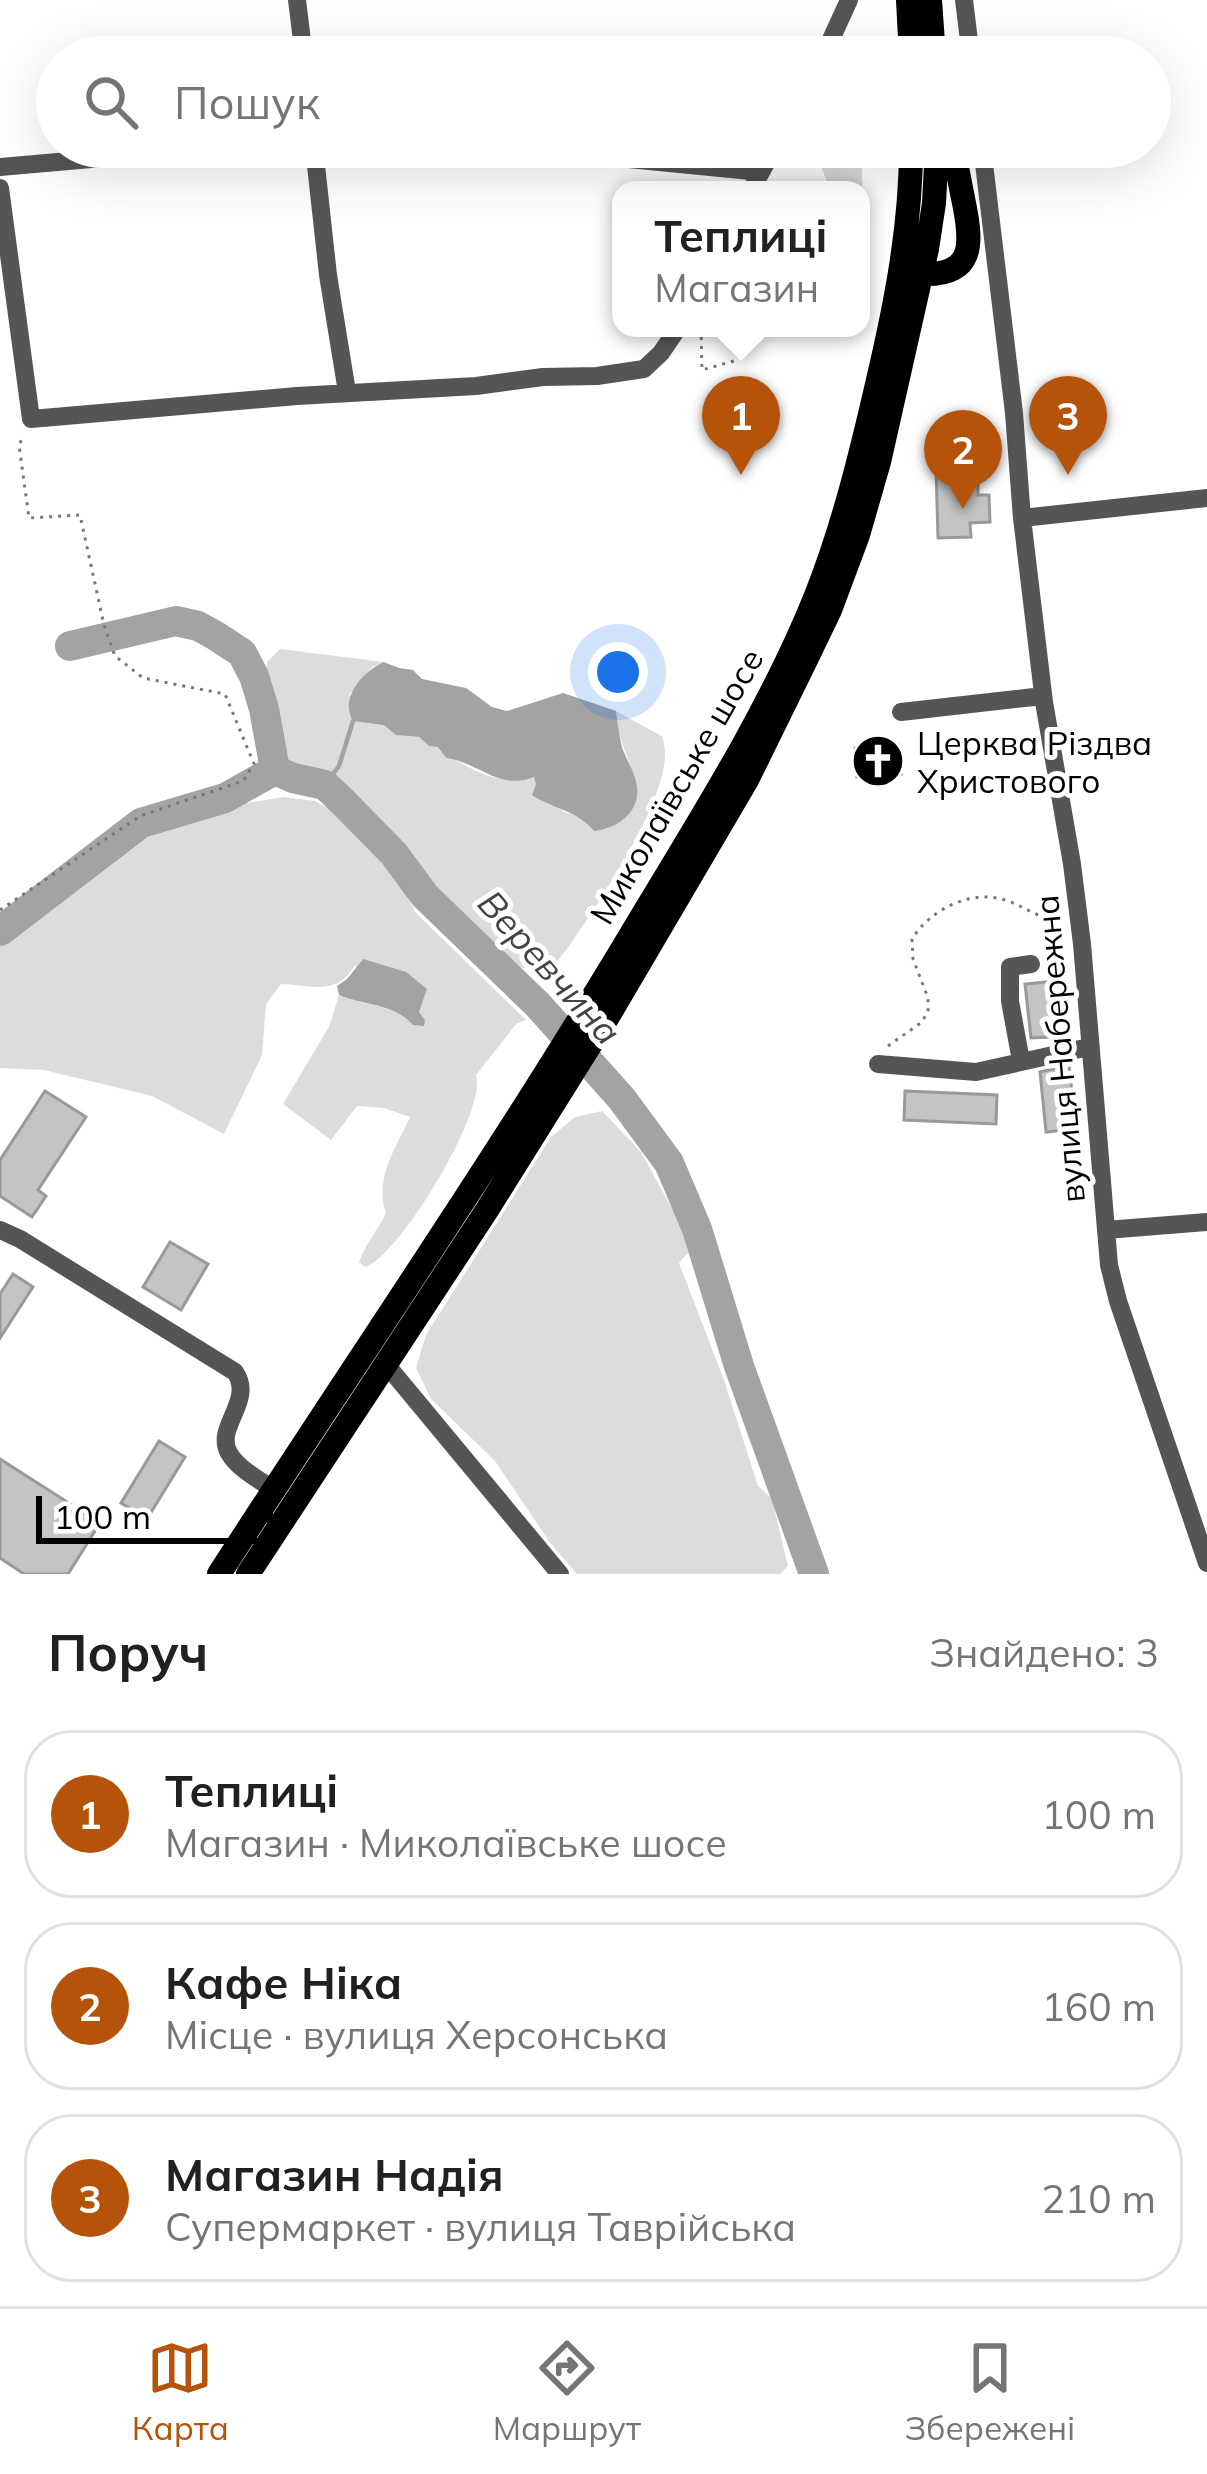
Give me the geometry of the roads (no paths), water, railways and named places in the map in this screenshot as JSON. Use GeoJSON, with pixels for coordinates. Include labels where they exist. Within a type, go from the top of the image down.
{"type":"FeatureCollection","features":[{"type":"Feature","properties":{"kind":"main road"},"geometry":{"type":"LineString","coordinates":[[908,0],[918,36]]}},
{"type":"Feature","properties":{"kind":"main road"},"geometry":{"type":"LineString","coordinates":[[925,36],[930,0]]}},
{"type":"Feature","properties":{"kind":"main road","name":"Миколаївське шосе"},"geometry":{"type":"LineString","coordinates":[[248,1574],[557,1100],[602,1004],[789,654],[820,583],[853,484],[892,317],[913,168]]}},
{"type":"Feature","properties":{"kind":"main road"},"geometry":{"type":"LineString","coordinates":[[918,168],[921,197],[913,268],[922,274],[946,272],[962,263],[969,249],[957,168]]}},
{"type":"Feature","properties":{"kind":"main road","name":"Миколаївське шосе"},"geometry":{"type":"LineString","coordinates":[[219,1574],[544,1076],[602,1004],[747,780],[830,610],[858,535],[922,274],[936,168]]}},
{"type":"Feature","properties":{"kind":"street"},"geometry":{"type":"LineString","coordinates":[[297,0],[301,36]]}},
{"type":"Feature","properties":{"kind":"street"},"geometry":{"type":"LineString","coordinates":[[833,36],[849,0]]}},
{"type":"Feature","properties":{"kind":"street"},"geometry":{"type":"LineString","coordinates":[[964,0],[968,36]]}},
{"type":"Feature","properties":{"kind":"street"},"geometry":{"type":"LineString","coordinates":[[0,167],[36,164]]}},
{"type":"Feature","properties":{"kind":"street"},"geometry":{"type":"LineString","coordinates":[[316,168],[347,392]]}},
{"type":"Feature","properties":{"kind":"street"},"geometry":{"type":"LineString","coordinates":[[661,168],[756,181]]}},
{"type":"Feature","properties":{"kind":"street","name":"вулиця Набережна"},"geometry":{"type":"LineString","coordinates":[[985,168],[1043,696],[1079,918],[1109,1265],[1207,1562]]}},
{"type":"Feature","properties":{"kind":"street"},"geometry":{"type":"LineString","coordinates":[[0,188],[31,419],[597,376],[644,368],[672,337]]}},
{"type":"Feature","properties":{"kind":"street"},"geometry":{"type":"LineString","coordinates":[[1022,518],[1207,498]]}},
{"type":"Feature","properties":{"kind":"street"},"geometry":{"type":"LineString","coordinates":[[901,712],[1043,696]]}},
{"type":"Feature","properties":{"kind":"street"},"geometry":{"type":"LineString","coordinates":[[1022,1061],[1010,1001],[1010,967],[1031,964]]}},
{"type":"Feature","properties":{"kind":"street"},"geometry":{"type":"LineString","coordinates":[[878,1064],[976,1072],[1089,1047]]}},
{"type":"Feature","properties":{"kind":"street"},"geometry":{"type":"LineString","coordinates":[[1106,1230],[1207,1222]]}},
{"type":"Feature","properties":{"kind":"street"},"geometry":{"type":"LineString","coordinates":[[0,1230],[235,1372],[242,1391],[226,1437],[227,1450],[273,1490]]}},
{"type":"Feature","properties":{"kind":"street"},"geometry":{"type":"LineString","coordinates":[[385,1363],[560,1574]]}},
{"type":"Feature","properties":{"kind":"waterway"},"geometry":{"type":"LineString","coordinates":[[70,646],[176,621],[216,636],[242,653],[254,676],[275,770]]}},
{"type":"Feature","properties":{"kind":"waterway"},"geometry":{"type":"LineString","coordinates":[[325,785],[339,766],[353,721]]}},
{"type":"Feature","properties":{"kind":"waterway","name":"Веревчина"},"geometry":{"type":"LineString","coordinates":[[0,931],[141,823],[225,798],[275,770],[325,785],[394,854],[425,896],[538,1005],[622,1099],[669,1163],[697,1229],[739,1366],[814,1574]]}},
{"type":"Feature","properties":{"kind":"place","name":"Теплиці"},"geometry":{"type":"Point","coordinates":[741,475]}},
{"type":"Feature","properties":{"kind":"place","name":"Магазин Надія"},"geometry":{"type":"Point","coordinates":[1068,475]}},
{"type":"Feature","properties":{"kind":"place","name":"Кафе Ніка"},"geometry":{"type":"Point","coordinates":[963,509]}},
{"type":"Feature","properties":{"kind":"place","name":"Церква Різдва Христового"},"geometry":{"type":"Point","coordinates":[878,761]}}]}
